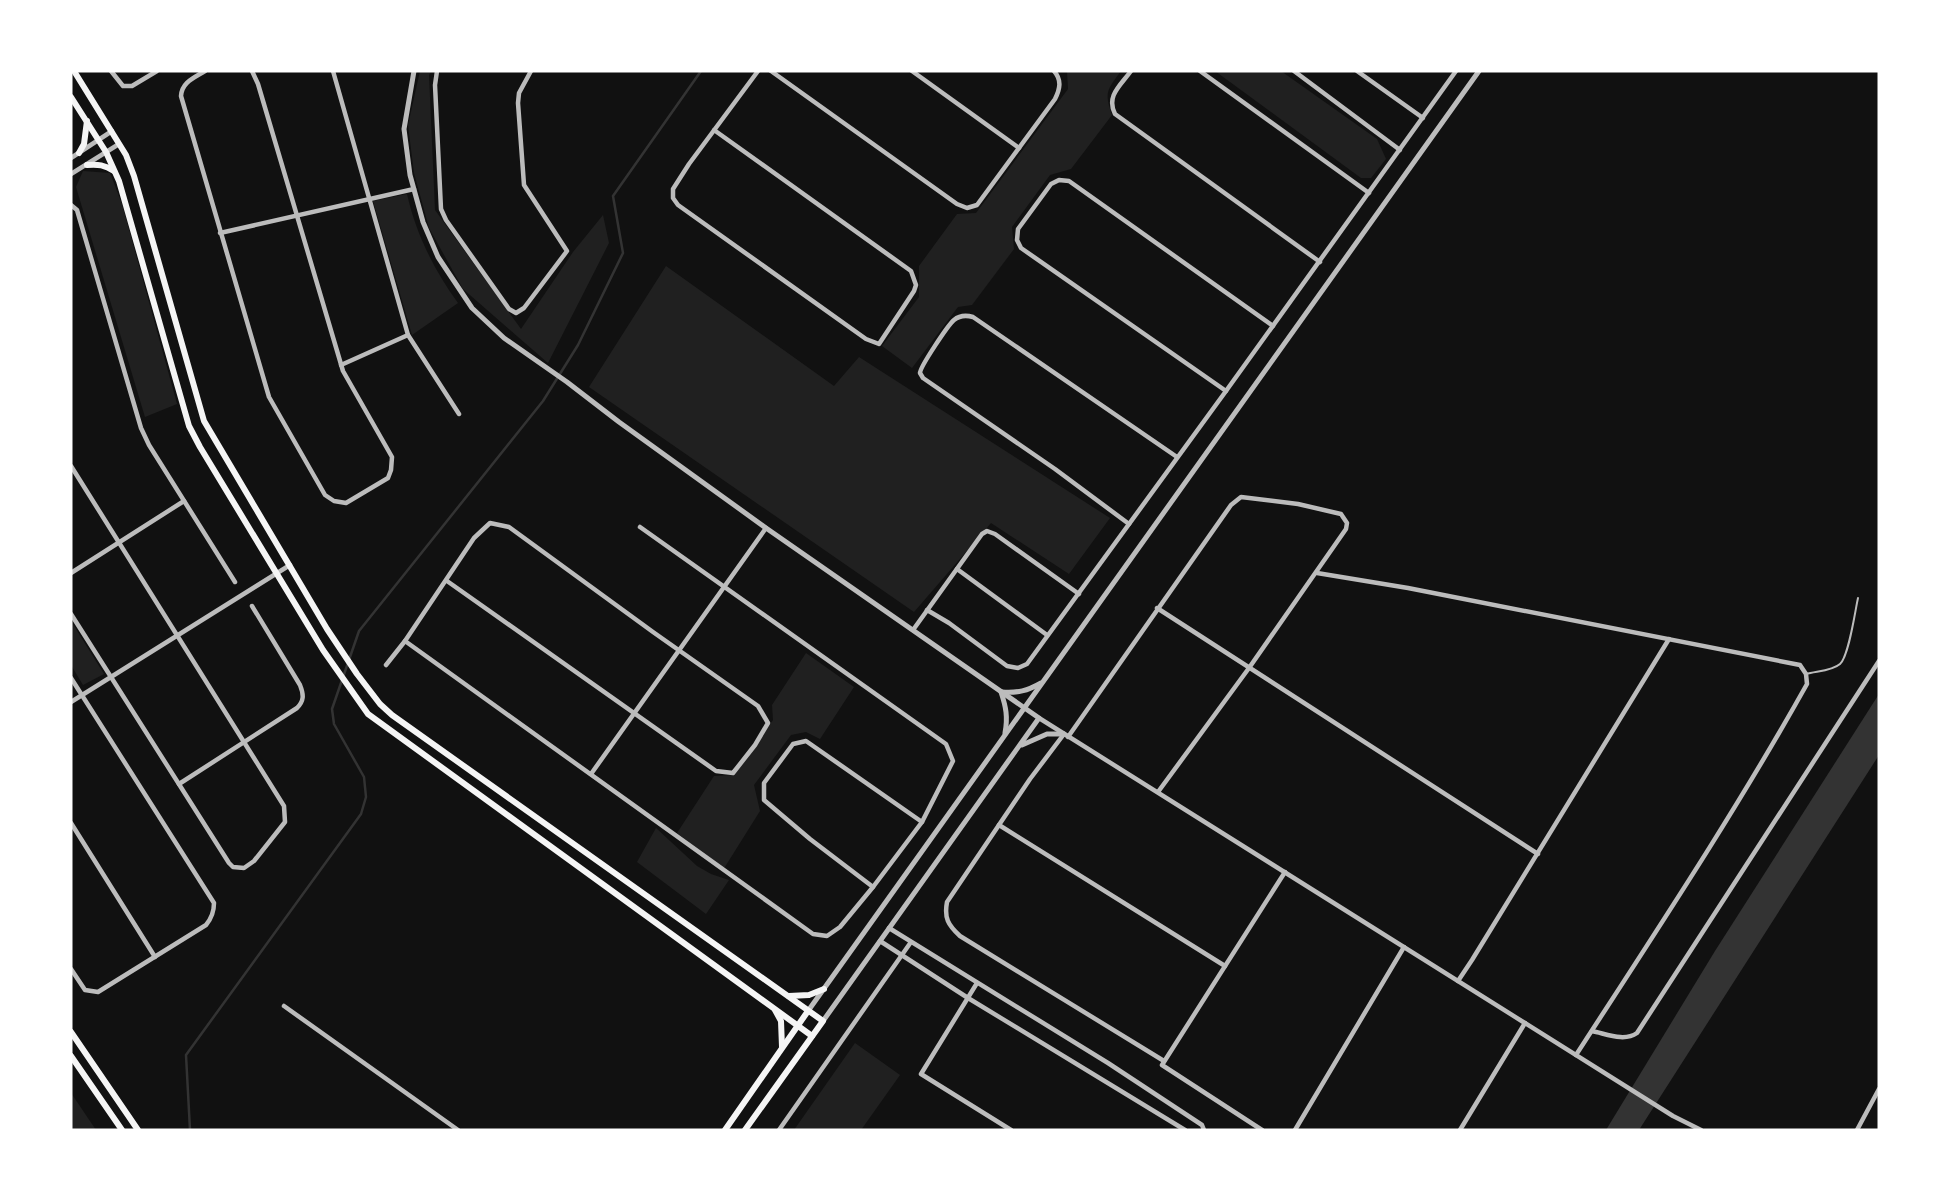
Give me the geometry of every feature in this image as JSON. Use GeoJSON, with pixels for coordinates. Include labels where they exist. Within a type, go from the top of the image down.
{"type":"FeatureCollection","features":[{"type":"Feature","properties":{"kind":"main road"},"geometry":{"type":"LineString","coordinates":[[74,71],[126,155],[134,176],[204,421],[327,629],[380,704],[392,715],[823,1022],[746,1130]]}},
{"type":"Feature","properties":{"kind":"main road"},"geometry":{"type":"LineString","coordinates":[[71,97],[99,139],[115,172],[189,426],[322,650],[348,689],[368,714],[385,729],[812,1036]]}},
{"type":"Feature","properties":{"kind":"main road"},"geometry":{"type":"LineString","coordinates":[[79,153],[84,144],[87,121]]}},
{"type":"Feature","properties":{"kind":"main road"},"geometry":{"type":"LineString","coordinates":[[86,165],[98,164],[107,166],[115,172]]}},
{"type":"Feature","properties":{"kind":"main road"},"geometry":{"type":"LineString","coordinates":[[788,996],[808,995],[824,989]]}},
{"type":"Feature","properties":{"kind":"main road"},"geometry":{"type":"LineString","coordinates":[[775,1010],[780,1021],[782,1048]]}},
{"type":"Feature","properties":{"kind":"main road"},"geometry":{"type":"LineString","coordinates":[[724,1130],[808,1011]]}},
{"type":"Feature","properties":{"kind":"main road"},"geometry":{"type":"LineString","coordinates":[[71,1032],[138,1130]]}},
{"type":"Feature","properties":{"kind":"main road"},"geometry":{"type":"LineString","coordinates":[[71,1056],[122,1130]]}},
{"type":"Feature","properties":{"kind":"street"},"geometry":{"type":"LineString","coordinates":[[111,71],[123,86],[132,86],[157,71]]}},
{"type":"Feature","properties":{"kind":"street"},"geometry":{"type":"LineString","coordinates":[[205,71],[185,84],[181,96],[269,397],[325,496],[334,501],[346,503],[388,478],[392,457],[341,365],[258,84],[252,71]]}},
{"type":"Feature","properties":{"kind":"street"},"geometry":{"type":"LineString","coordinates":[[333,71],[408,335],[459,414]]}},
{"type":"Feature","properties":{"kind":"street"},"geometry":{"type":"LineString","coordinates":[[414,71],[404,129],[410,175],[423,222],[438,257],[472,308],[504,338],[766,528],[1066,736],[1673,1116],[1701,1130]]}},
{"type":"Feature","properties":{"kind":"street"},"geometry":{"type":"LineString","coordinates":[[437,71],[435,86],[441,209],[446,220],[509,309],[516,313],[524,308],[567,250],[527,191],[522,177],[518,103],[519,93],[531,71]]}},
{"type":"Feature","properties":{"kind":"street"},"geometry":{"type":"LineString","coordinates":[[714,130],[910,271],[916,285],[914,291],[879,344],[866,339],[678,205],[673,198],[673,189],[688,164],[758,71]]}},
{"type":"Feature","properties":{"kind":"street"},"geometry":{"type":"LineString","coordinates":[[771,71],[962,207],[972,208],[977,205],[1055,99],[1059,92],[1059,78],[1054,72]]}},
{"type":"Feature","properties":{"kind":"street"},"geometry":{"type":"LineString","coordinates":[[912,71],[1019,148]]}},
{"type":"Feature","properties":{"kind":"street"},"geometry":{"type":"LineString","coordinates":[[1130,71],[1112,96],[1111,106],[1115,114],[1320,262]]}},
{"type":"Feature","properties":{"kind":"street"},"geometry":{"type":"LineString","coordinates":[[1200,71],[1369,193]]}},
{"type":"Feature","properties":{"kind":"street"},"geometry":{"type":"LineString","coordinates":[[1294,71],[1400,150]]}},
{"type":"Feature","properties":{"kind":"street"},"geometry":{"type":"LineString","coordinates":[[1357,71],[1423,118]]}},
{"type":"Feature","properties":{"kind":"street"},"geometry":{"type":"LineString","coordinates":[[927,610],[949,623],[1007,666],[1018,668],[1027,664],[1320,262],[1456,71]]}},
{"type":"Feature","properties":{"kind":"street"},"geometry":{"type":"LineString","coordinates":[[808,1011],[1479,71]]}},
{"type":"Feature","properties":{"kind":"street"},"geometry":{"type":"LineString","coordinates":[[71,158],[112,131]]}},
{"type":"Feature","properties":{"kind":"street"},"geometry":{"type":"LineString","coordinates":[[71,174],[119,144]]}},
{"type":"Feature","properties":{"kind":"street"},"geometry":{"type":"LineString","coordinates":[[1226,391],[1021,248],[1017,240],[1018,229],[1050,184],[1059,180],[1069,181],[1273,326]]}},
{"type":"Feature","properties":{"kind":"street"},"geometry":{"type":"LineString","coordinates":[[220,233],[414,189]]}},
{"type":"Feature","properties":{"kind":"street"},"geometry":{"type":"LineString","coordinates":[[71,205],[77,210],[141,428],[149,445],[235,582]]}},
{"type":"Feature","properties":{"kind":"street"},"geometry":{"type":"LineString","coordinates":[[1129,524],[1055,469],[923,378],[920,374],[922,364],[954,320],[963,315],[972,316],[1177,457]]}},
{"type":"Feature","properties":{"kind":"street"},"geometry":{"type":"LineString","coordinates":[[341,365],[408,335]]}},
{"type":"Feature","properties":{"kind":"street"},"geometry":{"type":"LineString","coordinates":[[71,466],[284,806],[284,822],[254,860],[244,868],[233,867],[229,863],[71,614]]}},
{"type":"Feature","properties":{"kind":"street"},"geometry":{"type":"LineString","coordinates":[[1158,792],[1249,668],[1346,529],[1347,523],[1341,514],[1298,504],[1241,496],[1230,505],[1066,736],[1030,779],[947,902],[945,913],[949,926],[960,936],[1164,1061]]}},
{"type":"Feature","properties":{"kind":"street"},"geometry":{"type":"LineString","coordinates":[[71,573],[184,502]]}},
{"type":"Feature","properties":{"kind":"street"},"geometry":{"type":"LineString","coordinates":[[386,665],[447,581],[474,538],[490,524],[509,527],[758,706],[768,723],[755,745],[733,773],[716,771],[447,581]]}},
{"type":"Feature","properties":{"kind":"street"},"geometry":{"type":"LineString","coordinates":[[405,641],[813,934],[827,936],[840,927],[922,822],[953,761],[946,744],[640,527]]}},
{"type":"Feature","properties":{"kind":"street"},"geometry":{"type":"LineString","coordinates":[[591,774],[766,528]]}},
{"type":"Feature","properties":{"kind":"street"},"geometry":{"type":"LineString","coordinates":[[913,630],[982,534],[987,531],[995,534],[1079,594]]}},
{"type":"Feature","properties":{"kind":"street"},"geometry":{"type":"LineString","coordinates":[[71,702],[290,564]]}},
{"type":"Feature","properties":{"kind":"street"},"geometry":{"type":"LineString","coordinates":[[958,568],[1047,635]]}},
{"type":"Feature","properties":{"kind":"street"},"geometry":{"type":"LineString","coordinates":[[1317,572],[1800,665],[1806,674],[1807,684],[1743,791],[1576,1055]]}},
{"type":"Feature","properties":{"kind":"street"},"geometry":{"type":"LineString","coordinates":[[179,784],[297,708],[302,702],[303,693],[300,685],[252,606]]}},
{"type":"Feature","properties":{"kind":"street"},"geometry":{"type":"LineString","coordinates":[[1157,608],[1538,854]]}},
{"type":"Feature","properties":{"kind":"street"},"geometry":{"type":"LineString","coordinates":[[1458,980],[1538,854],[1669,639]]}},
{"type":"Feature","properties":{"kind":"street"},"geometry":{"type":"LineString","coordinates":[[1592,1031],[1623,1038],[1630,1038],[1638,1033],[1879,661]]}},
{"type":"Feature","properties":{"kind":"street"},"geometry":{"type":"LineString","coordinates":[[71,678],[214,903],[212,916],[206,926],[102,989],[93,992],[86,990],[71,969]]}},
{"type":"Feature","properties":{"kind":"street"},"geometry":{"type":"LineString","coordinates":[[1001,692],[1017,693],[1042,682]]}},
{"type":"Feature","properties":{"kind":"street"},"geometry":{"type":"LineString","coordinates":[[1001,692],[1007,709],[1004,735]]}},
{"type":"Feature","properties":{"kind":"street"},"geometry":{"type":"LineString","coordinates":[[823,1022],[1039,718]]}},
{"type":"Feature","properties":{"kind":"street"},"geometry":{"type":"LineString","coordinates":[[1019,747],[1034,738],[1047,734],[1066,736]]}},
{"type":"Feature","properties":{"kind":"street"},"geometry":{"type":"LineString","coordinates":[[873,887],[810,839],[764,800],[764,783],[780,761],[793,744],[806,741],[922,822]]}},
{"type":"Feature","properties":{"kind":"street"},"geometry":{"type":"LineString","coordinates":[[71,823],[155,956]]}},
{"type":"Feature","properties":{"kind":"street"},"geometry":{"type":"LineString","coordinates":[[999,825],[1225,966]]}},
{"type":"Feature","properties":{"kind":"street"},"geometry":{"type":"LineString","coordinates":[[1262,1130],[1162,1065],[1285,872]]}},
{"type":"Feature","properties":{"kind":"street"},"geometry":{"type":"LineString","coordinates":[[889,928],[1108,1063],[1202,1125],[1204,1130]]}},
{"type":"Feature","properties":{"kind":"street"},"geometry":{"type":"LineString","coordinates":[[880,940],[968,998],[1185,1130]]}},
{"type":"Feature","properties":{"kind":"street"},"geometry":{"type":"LineString","coordinates":[[779,1130],[911,942]]}},
{"type":"Feature","properties":{"kind":"street"},"geometry":{"type":"LineString","coordinates":[[1295,1130],[1404,947]]}},
{"type":"Feature","properties":{"kind":"street"},"geometry":{"type":"LineString","coordinates":[[977,983],[921,1074],[1011,1130]]}},
{"type":"Feature","properties":{"kind":"street"},"geometry":{"type":"LineString","coordinates":[[284,1006],[458,1130]]}},
{"type":"Feature","properties":{"kind":"street"},"geometry":{"type":"LineString","coordinates":[[1460,1130],[1525,1023]]}},
{"type":"Feature","properties":{"kind":"street"},"geometry":{"type":"LineString","coordinates":[[1857,1130],[1879,1089]]}},
{"type":"Feature","properties":{"kind":"lane"},"geometry":{"type":"LineString","coordinates":[[1806,674],[1832,668],[1841,663],[1846,654],[1858,598]]}},
{"type":"Feature","properties":{"kind":"shaded area"},"geometry":{"type":"Polygon","coordinates":[[[420,71],[431,71],[429,75],[435,210],[521,329],[573,252],[603,215],[609,243],[548,363],[463,289],[429,228],[414,173],[408,125],[420,71]]]}},
{"type":"Feature","properties":{"kind":"shaded area"},"geometry":{"type":"Polygon","coordinates":[[[1067,71],[1121,71],[1108,92],[1108,101],[1112,115],[1071,169],[1050,175],[1012,227],[1014,249],[972,305],[958,307],[912,368],[882,346],[919,297],[919,266],[957,214],[976,213],[1068,89],[1067,71]]]}},
{"type":"Feature","properties":{"kind":"shaded area"},"geometry":{"type":"Polygon","coordinates":[[[1215,71],[1281,71],[1377,139],[1386,159],[1371,178],[1361,178],[1215,71]]]}},
{"type":"Feature","properties":{"kind":"shaded area"},"geometry":{"type":"Polygon","coordinates":[[[83,171],[110,173],[122,204],[177,404],[145,417],[76,187],[83,171]]]}},
{"type":"Feature","properties":{"kind":"shaded area"},"geometry":{"type":"Polygon","coordinates":[[[407,194],[415,223],[427,251],[441,278],[458,303],[412,335],[373,201],[407,194]]]}},
{"type":"Feature","properties":{"kind":"shaded area"},"geometry":{"type":"Polygon","coordinates":[[[666,266],[834,386],[859,357],[1110,518],[1069,574],[991,523],[914,612],[589,387],[666,266]]]}},
{"type":"Feature","properties":{"kind":"shaded area"},"geometry":{"type":"Polygon","coordinates":[[[71,621],[104,674],[83,685],[71,665],[71,621]]]}},
{"type":"Feature","properties":{"kind":"shaded area"},"geometry":{"type":"Polygon","coordinates":[[[806,653],[854,687],[820,739],[806,732],[791,735],[754,785],[760,811],[723,870],[677,833],[714,776],[733,775],[773,720],[772,705],[806,653]]]}},
{"type":"Feature","properties":{"kind":"shaded area"},"geometry":{"type":"Polygon","coordinates":[[[1879,694],[1879,755],[1639,1130],[1606,1130],[1715,951],[1879,694]]]}},
{"type":"Feature","properties":{"kind":"shaded area"},"geometry":{"type":"Polygon","coordinates":[[[656,828],[697,866],[711,874],[729,880],[706,914],[637,862],[656,828]]]}},
{"type":"Feature","properties":{"kind":"shaded area"},"geometry":{"type":"Polygon","coordinates":[[[855,1043],[900,1075],[861,1130],[794,1130],[855,1043]]]}},
{"type":"Feature","properties":{"kind":"shaded area"},"geometry":{"type":"Polygon","coordinates":[[[71,1093],[96,1130],[71,1130],[71,1093]]]}},
{"type":"Feature","properties":{"kind":"waterway"},"geometry":{"type":"LineString","coordinates":[[190,1130],[186,1055],[361,814],[366,797],[364,777],[334,724],[332,709],[359,631],[543,401],[578,345],[623,253],[613,196],[701,71]]}}]}
